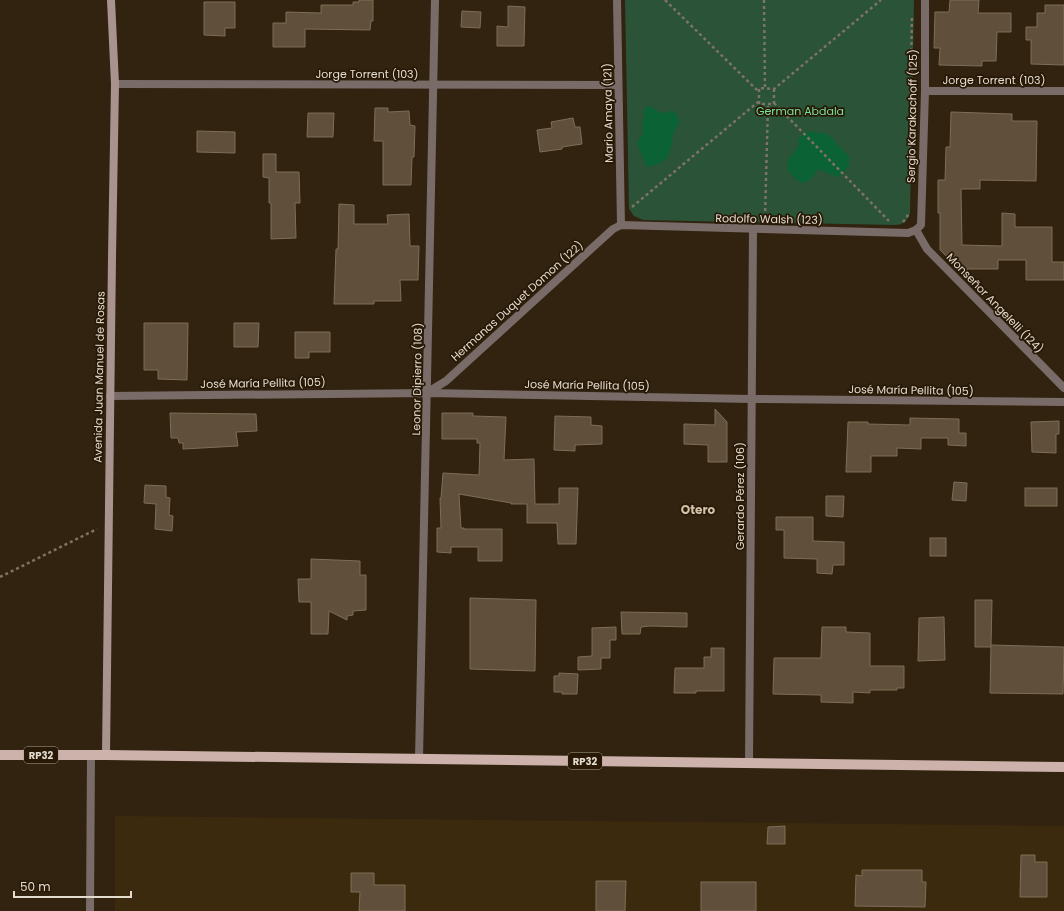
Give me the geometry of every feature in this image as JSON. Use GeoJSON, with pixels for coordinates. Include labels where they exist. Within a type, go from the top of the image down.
{"type":"FeatureCollection","features":[{"type":"Feature","properties":{"kind":"main road","name":"Avenida Juan Manuel de Rosas"},"geometry":{"type":"LineString","coordinates":[[106,755],[115,84],[111,0]]}},
{"type":"Feature","properties":{"kind":"main road","name":"RP32"},"geometry":{"type":"LineString","coordinates":[[0,755],[1064,767]]}},
{"type":"Feature","properties":{"kind":"street","name":"Leonor Dipierro (108)"},"geometry":{"type":"LineString","coordinates":[[419,759],[428,393],[435,0]]}},
{"type":"Feature","properties":{"kind":"street","name":"Mario Amaya (121)"},"geometry":{"type":"LineString","coordinates":[[617,0],[621,226]]}},
{"type":"Feature","properties":{"kind":"street","name":"Sergio Karakachoff (125)"},"geometry":{"type":"LineString","coordinates":[[916,230],[921,225],[925,91],[925,0]]}},
{"type":"Feature","properties":{"kind":"street","name":"Jorge Torrent (103)"},"geometry":{"type":"LineString","coordinates":[[115,84],[434,86],[618,85]]}},
{"type":"Feature","properties":{"kind":"street","name":"Jorge Torrent (103)"},"geometry":{"type":"LineString","coordinates":[[925,91],[1064,91]]}},
{"type":"Feature","properties":{"kind":"street","name":"Rodolfo Walsh (123)"},"geometry":{"type":"LineString","coordinates":[[621,226],[908,233],[916,230]]}},
{"type":"Feature","properties":{"kind":"street","name":"Hermanas Duquet Domon (122)"},"geometry":{"type":"LineString","coordinates":[[428,393],[446,381],[614,229],[621,226]]}},
{"type":"Feature","properties":{"kind":"street","name":"Gerardo Pérez (106)"},"geometry":{"type":"LineString","coordinates":[[750,763],[753,230]]}},
{"type":"Feature","properties":{"kind":"street","name":"Monseñor Angelelli (124)"},"geometry":{"type":"LineString","coordinates":[[916,230],[927,249],[1064,388]]}},
{"type":"Feature","properties":{"kind":"street","name":"José María Pellita (105)"},"geometry":{"type":"LineString","coordinates":[[110,396],[428,393],[752,399],[1064,402]]}},
{"type":"Feature","properties":{"kind":"street"},"geometry":{"type":"LineString","coordinates":[[90,755],[90,911]]}},
{"type":"Feature","properties":{"kind":"path"},"geometry":{"type":"LineString","coordinates":[[665,0],[759,92]]}},
{"type":"Feature","properties":{"kind":"path"},"geometry":{"type":"LineString","coordinates":[[764,0],[765,88]]}},
{"type":"Feature","properties":{"kind":"path"},"geometry":{"type":"LineString","coordinates":[[621,226],[631,209],[758,102],[759,88],[774,89],[881,0]]}},
{"type":"Feature","properties":{"kind":"path"},"geometry":{"type":"LineString","coordinates":[[909,182],[912,16]]}},
{"type":"Feature","properties":{"kind":"path"},"geometry":{"type":"LineString","coordinates":[[774,89],[774,103],[892,224],[884,224]]}},
{"type":"Feature","properties":{"kind":"path"},"geometry":{"type":"LineString","coordinates":[[758,102],[759,104],[774,103]]}},
{"type":"Feature","properties":{"kind":"path"},"geometry":{"type":"LineString","coordinates":[[765,220],[768,104]]}},
{"type":"Feature","properties":{"kind":"path"},"geometry":{"type":"LineString","coordinates":[[630,204],[631,209]]}},
{"type":"Feature","properties":{"kind":"path"},"geometry":{"type":"LineString","coordinates":[[898,224],[907,218],[909,205]]}},
{"type":"Feature","properties":{"kind":"path"},"geometry":{"type":"LineString","coordinates":[[0,577],[109,523]]}},
{"type":"Feature","properties":{"kind":"shaded area"},"geometry":{"type":"Polygon","coordinates":[[[115,816],[1064,826],[1064,911],[115,911],[115,816]]]}},
{"type":"Feature","properties":{"kind":"green space","name":"German Abdala"},"geometry":{"type":"Polygon","coordinates":[[[625,0],[914,0],[910,213],[906,221],[902,224],[894,225],[643,220],[634,216],[629,209],[625,0]]]}},
{"type":"Feature","properties":{"kind":"green space"},"geometry":{"type":"Polygon","coordinates":[[[648,105],[661,113],[674,111],[680,122],[675,129],[668,155],[658,164],[647,167],[637,143],[643,133],[642,121],[645,115],[643,112],[648,105]]]}},
{"type":"Feature","properties":{"kind":"green space"},"geometry":{"type":"Polygon","coordinates":[[[807,131],[828,134],[849,157],[849,167],[838,177],[818,169],[811,179],[804,183],[796,180],[787,169],[788,160],[799,145],[798,139],[807,131]]]}},
{"type":"Feature","properties":{"kind":"building"},"geometry":{"type":"Polygon","coordinates":[[[359,0],[373,0],[373,21],[371,21],[370,30],[305,29],[305,47],[273,47],[273,23],[286,23],[286,12],[321,13],[321,5],[353,5],[353,2],[359,2],[359,0]]]}},
{"type":"Feature","properties":{"kind":"building"},"geometry":{"type":"Polygon","coordinates":[[[950,0],[979,0],[978,13],[1011,13],[1011,32],[997,32],[996,61],[982,61],[982,66],[939,65],[940,48],[934,48],[935,12],[949,12],[950,0]]]}},
{"type":"Feature","properties":{"kind":"building"},"geometry":{"type":"Polygon","coordinates":[[[204,2],[235,2],[235,28],[225,28],[225,36],[204,35],[204,2]]]}},
{"type":"Feature","properties":{"kind":"building"},"geometry":{"type":"Polygon","coordinates":[[[1045,5],[1064,5],[1064,65],[1031,64],[1031,40],[1026,40],[1026,27],[1037,27],[1037,13],[1045,13],[1045,5]]]}},
{"type":"Feature","properties":{"kind":"building"},"geometry":{"type":"Polygon","coordinates":[[[508,6],[525,7],[524,46],[497,46],[497,26],[508,27],[508,6]]]}},
{"type":"Feature","properties":{"kind":"building"},"geometry":{"type":"Polygon","coordinates":[[[462,11],[481,12],[480,28],[461,27],[462,11]]]}},
{"type":"Feature","properties":{"kind":"building"},"geometry":{"type":"Polygon","coordinates":[[[375,108],[388,108],[388,112],[409,111],[410,125],[415,126],[411,185],[383,185],[383,141],[374,141],[375,108]]]}},
{"type":"Feature","properties":{"kind":"building"},"geometry":{"type":"Polygon","coordinates":[[[951,112],[1012,114],[1012,121],[1037,121],[1036,181],[980,180],[980,189],[961,189],[962,245],[1002,246],[1002,213],[1015,214],[1015,227],[1052,227],[1052,262],[1064,262],[1064,280],[1026,280],[1026,260],[998,260],[998,269],[967,269],[967,276],[940,250],[938,180],[945,180],[946,147],[950,147],[951,112]]]}},
{"type":"Feature","properties":{"kind":"building"},"geometry":{"type":"Polygon","coordinates":[[[308,113],[334,113],[333,137],[307,137],[308,113]]]}},
{"type":"Feature","properties":{"kind":"building"},"geometry":{"type":"Polygon","coordinates":[[[573,118],[575,127],[580,127],[582,144],[540,152],[537,130],[552,128],[551,122],[573,118]]]}},
{"type":"Feature","properties":{"kind":"building"},"geometry":{"type":"Polygon","coordinates":[[[197,131],[235,132],[235,153],[197,152],[197,131]]]}},
{"type":"Feature","properties":{"kind":"building"},"geometry":{"type":"Polygon","coordinates":[[[263,154],[276,154],[276,172],[299,172],[300,203],[295,203],[296,238],[271,239],[269,178],[263,177],[263,154]]]}},
{"type":"Feature","properties":{"kind":"building"},"geometry":{"type":"Polygon","coordinates":[[[339,204],[354,205],[354,224],[388,224],[387,215],[409,214],[410,246],[419,246],[418,280],[400,280],[401,301],[374,301],[374,304],[334,304],[336,249],[338,249],[339,204]]]}},
{"type":"Feature","properties":{"kind":"building"},"geometry":{"type":"Polygon","coordinates":[[[144,323],[188,323],[187,380],[158,379],[158,370],[144,370],[144,323]]]}},
{"type":"Feature","properties":{"kind":"building"},"geometry":{"type":"Polygon","coordinates":[[[234,323],[259,323],[258,347],[234,347],[234,323]]]}},
{"type":"Feature","properties":{"kind":"building"},"geometry":{"type":"Polygon","coordinates":[[[295,332],[330,332],[330,352],[309,352],[309,358],[295,358],[295,332]]]}},
{"type":"Feature","properties":{"kind":"building"},"geometry":{"type":"Polygon","coordinates":[[[715,409],[727,422],[727,462],[708,462],[708,445],[684,444],[684,424],[715,425],[715,409]]]}},
{"type":"Feature","properties":{"kind":"building"},"geometry":{"type":"Polygon","coordinates":[[[170,413],[256,414],[257,431],[236,432],[238,446],[183,449],[183,443],[179,443],[178,438],[171,438],[170,413]]]}},
{"type":"Feature","properties":{"kind":"building"},"geometry":{"type":"Polygon","coordinates":[[[442,413],[473,413],[473,416],[506,417],[504,460],[534,459],[535,504],[559,504],[559,488],[578,488],[576,544],[558,544],[557,523],[527,523],[527,504],[511,504],[459,494],[461,528],[502,529],[502,561],[478,561],[478,547],[451,547],[451,553],[437,552],[437,528],[441,528],[440,498],[443,473],[479,475],[480,443],[477,443],[477,439],[442,439],[442,413]]]}},
{"type":"Feature","properties":{"kind":"building"},"geometry":{"type":"Polygon","coordinates":[[[555,416],[591,417],[591,425],[602,426],[602,444],[575,445],[575,451],[554,450],[555,416]]]}},
{"type":"Feature","properties":{"kind":"building"},"geometry":{"type":"Polygon","coordinates":[[[910,418],[959,419],[959,433],[966,433],[966,446],[948,445],[948,438],[921,438],[921,449],[897,448],[897,456],[871,456],[871,472],[846,472],[848,422],[910,425],[910,418]]]}},
{"type":"Feature","properties":{"kind":"building"},"geometry":{"type":"Polygon","coordinates":[[[1059,421],[1059,434],[1056,434],[1056,453],[1032,452],[1031,422],[1059,421]]]}},
{"type":"Feature","properties":{"kind":"building"},"geometry":{"type":"Polygon","coordinates":[[[954,482],[967,483],[966,501],[952,500],[954,482]]]}},
{"type":"Feature","properties":{"kind":"building"},"geometry":{"type":"Polygon","coordinates":[[[145,485],[166,486],[166,497],[170,498],[169,515],[173,516],[172,531],[155,529],[156,504],[144,503],[145,485]]]}},
{"type":"Feature","properties":{"kind":"building"},"geometry":{"type":"Polygon","coordinates":[[[1025,488],[1057,488],[1057,506],[1025,506],[1025,488]]]}},
{"type":"Feature","properties":{"kind":"building"},"geometry":{"type":"Polygon","coordinates":[[[826,496],[844,496],[843,517],[826,516],[826,496]]]}},
{"type":"Feature","properties":{"kind":"building"},"geometry":{"type":"Polygon","coordinates":[[[776,517],[813,517],[813,541],[844,542],[844,565],[833,565],[832,574],[817,573],[817,559],[784,558],[784,530],[776,530],[776,517]]]}},
{"type":"Feature","properties":{"kind":"building"},"geometry":{"type":"Polygon","coordinates":[[[930,538],[946,538],[946,556],[930,556],[930,538]]]}},
{"type":"Feature","properties":{"kind":"building"},"geometry":{"type":"Polygon","coordinates":[[[311,559],[360,561],[360,575],[366,575],[366,610],[353,611],[353,615],[347,616],[347,620],[329,611],[328,634],[311,634],[311,602],[299,602],[298,579],[311,579],[311,559]]]}},
{"type":"Feature","properties":{"kind":"building"},"geometry":{"type":"Polygon","coordinates":[[[470,598],[536,600],[535,671],[470,669],[470,598]]]}},
{"type":"Feature","properties":{"kind":"building"},"geometry":{"type":"Polygon","coordinates":[[[975,600],[992,600],[991,647],[975,647],[975,600]]]}},
{"type":"Feature","properties":{"kind":"building"},"geometry":{"type":"Polygon","coordinates":[[[621,612],[687,613],[687,627],[650,626],[641,627],[640,634],[622,634],[621,612]]]}},
{"type":"Feature","properties":{"kind":"building"},"geometry":{"type":"Polygon","coordinates":[[[944,617],[945,660],[918,661],[919,618],[944,617]]]}},
{"type":"Feature","properties":{"kind":"building"},"geometry":{"type":"Polygon","coordinates":[[[616,627],[616,640],[610,640],[610,658],[601,658],[601,669],[578,670],[578,657],[592,656],[592,628],[616,627]]]}},
{"type":"Feature","properties":{"kind":"building"},"geometry":{"type":"Polygon","coordinates":[[[822,627],[846,627],[846,632],[870,633],[870,666],[904,666],[904,688],[897,688],[897,690],[870,690],[870,693],[853,692],[853,703],[821,702],[821,695],[773,694],[774,658],[821,658],[822,627]]]}},
{"type":"Feature","properties":{"kind":"building"},"geometry":{"type":"Polygon","coordinates":[[[991,645],[1064,647],[1063,694],[990,693],[991,645]]]}},
{"type":"Feature","properties":{"kind":"building"},"geometry":{"type":"Polygon","coordinates":[[[711,648],[724,648],[724,691],[674,693],[675,668],[704,668],[704,657],[711,657],[711,648]]]}},
{"type":"Feature","properties":{"kind":"building"},"geometry":{"type":"Polygon","coordinates":[[[559,673],[578,674],[577,694],[562,694],[562,692],[554,692],[554,676],[559,676],[559,673]]]}},
{"type":"Feature","properties":{"kind":"building"},"geometry":{"type":"Polygon","coordinates":[[[785,826],[785,844],[767,844],[768,827],[785,826]]]}},
{"type":"Feature","properties":{"kind":"building"},"geometry":{"type":"Polygon","coordinates":[[[1021,855],[1035,855],[1035,862],[1047,862],[1047,897],[1020,897],[1021,855]]]}},
{"type":"Feature","properties":{"kind":"building"},"geometry":{"type":"Polygon","coordinates":[[[862,870],[922,870],[922,882],[926,882],[925,907],[855,906],[856,875],[862,876],[862,870]]]}},
{"type":"Feature","properties":{"kind":"building"},"geometry":{"type":"Polygon","coordinates":[[[351,873],[374,873],[374,885],[405,885],[405,911],[359,911],[360,892],[351,892],[351,873]]]}},
{"type":"Feature","properties":{"kind":"building"},"geometry":{"type":"Polygon","coordinates":[[[596,881],[626,881],[625,911],[596,911],[596,881]]]}},
{"type":"Feature","properties":{"kind":"building"},"geometry":{"type":"Polygon","coordinates":[[[701,882],[756,882],[756,911],[701,911],[701,882]]]}},
{"type":"Feature","properties":{"kind":"district","name":"Otero"},"geometry":{"type":"Point","coordinates":[698,510]}}]}
